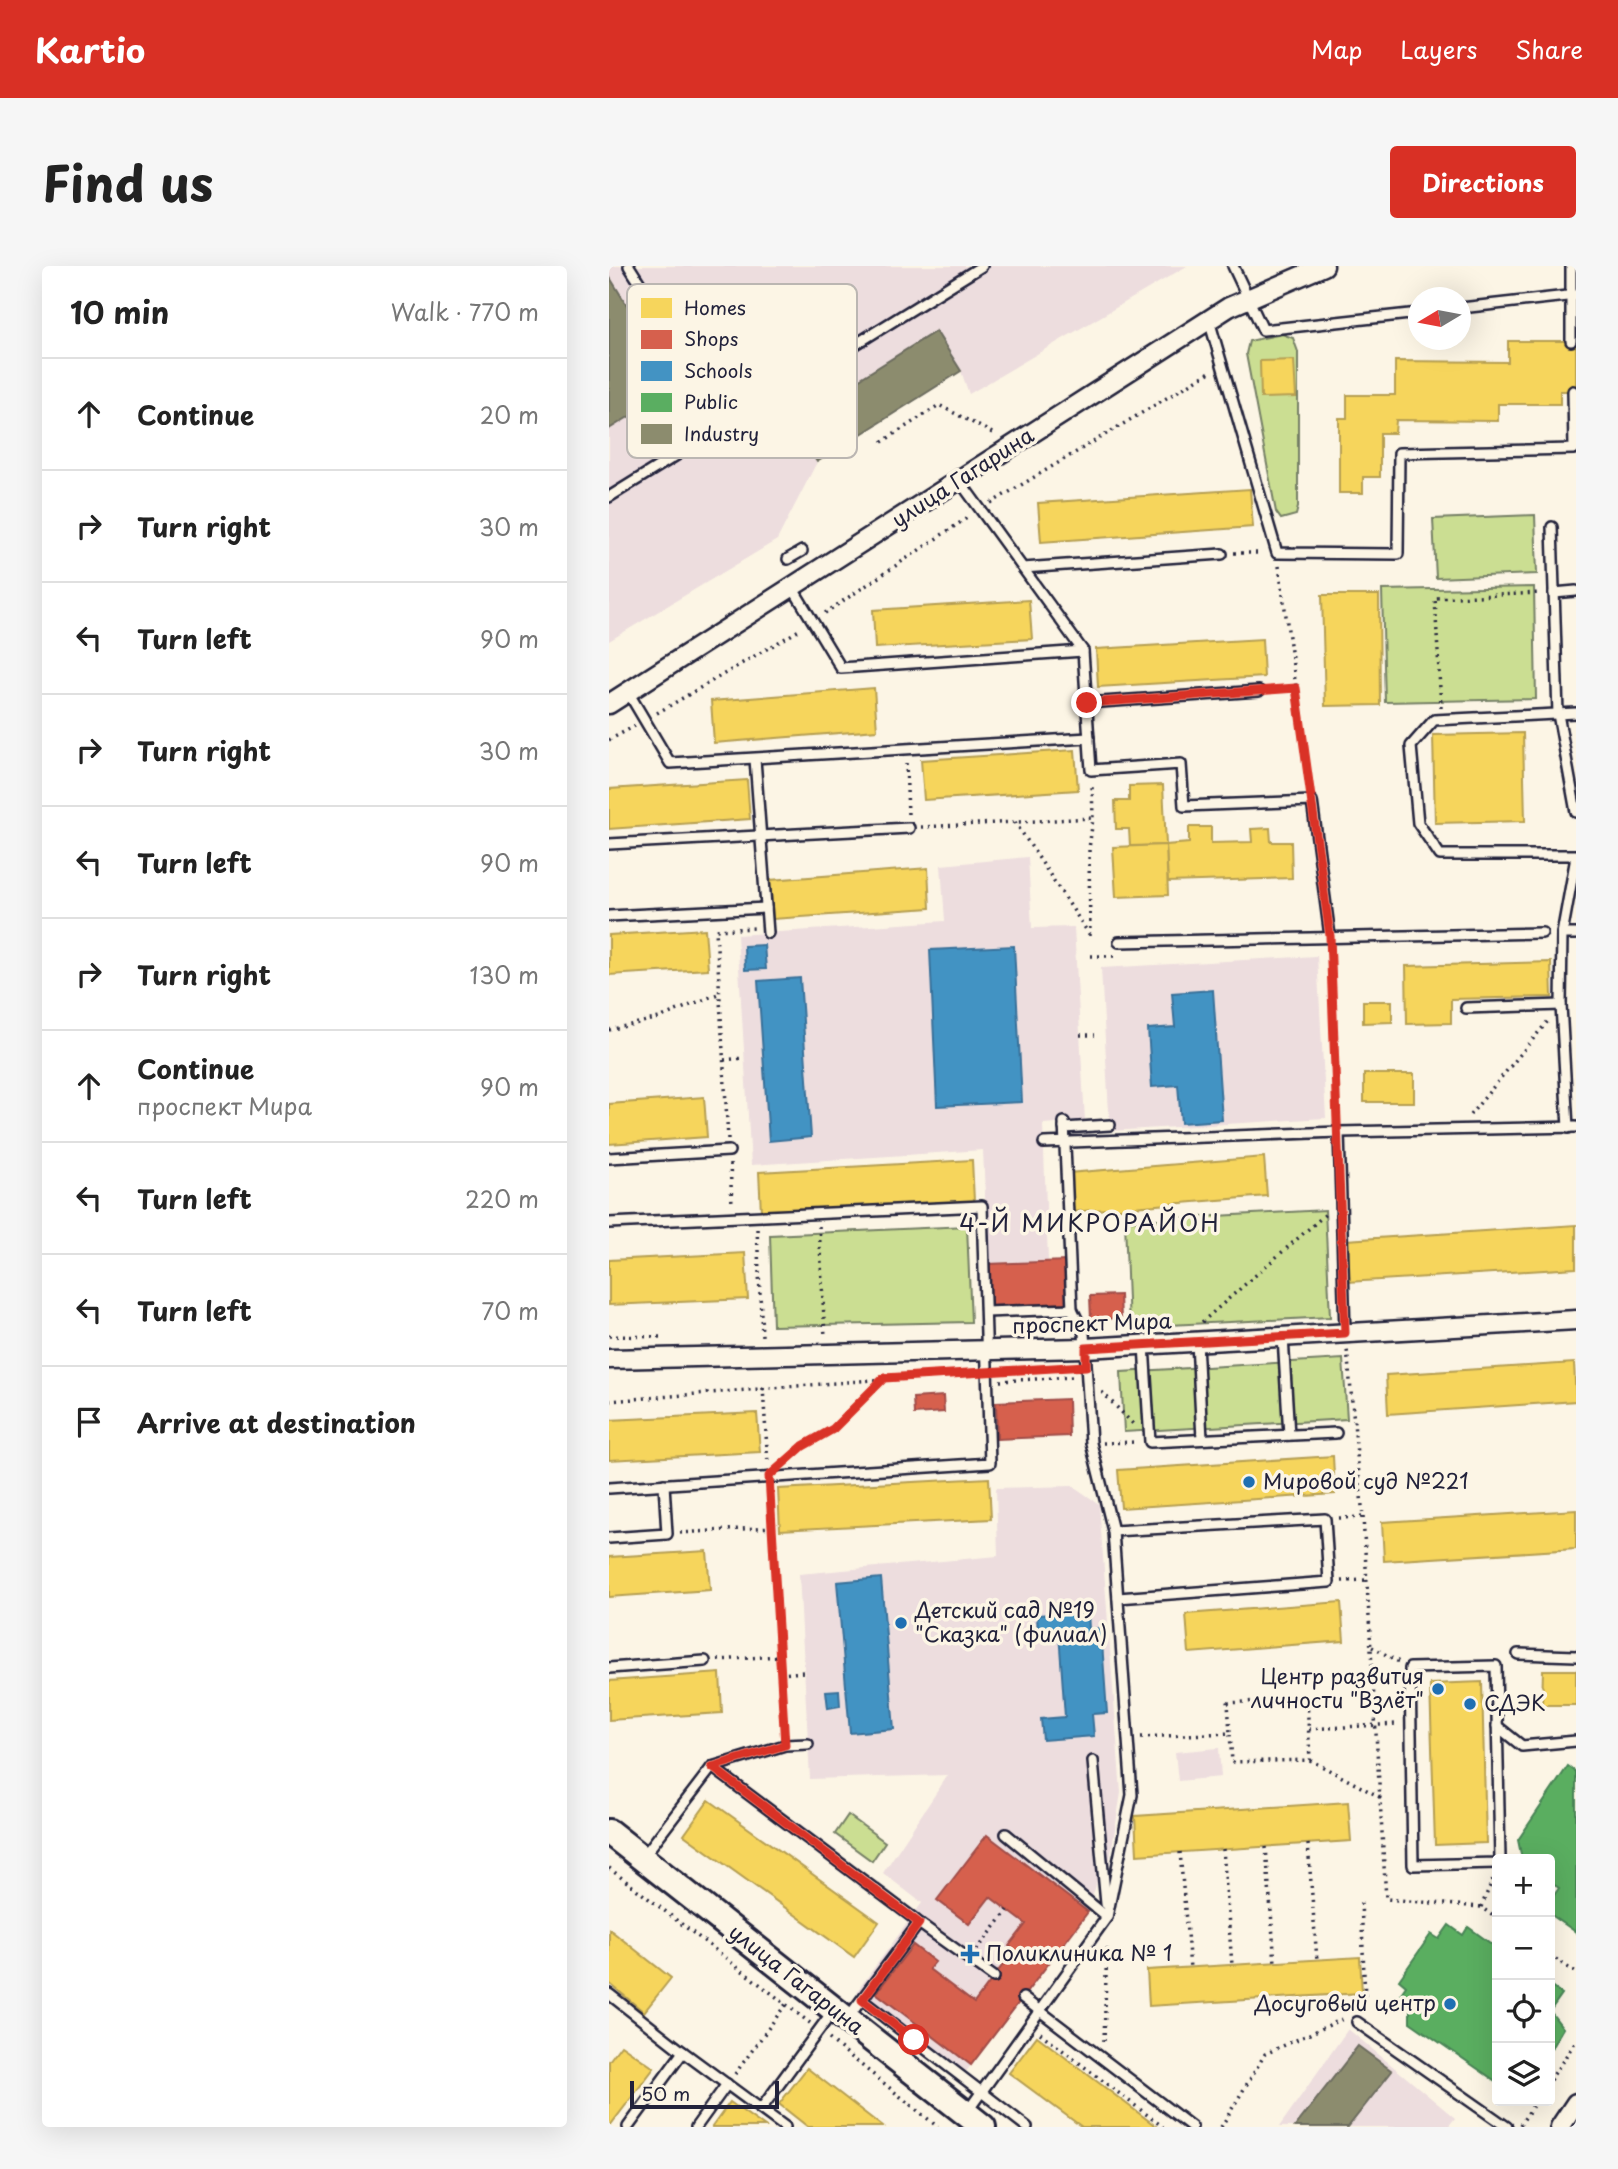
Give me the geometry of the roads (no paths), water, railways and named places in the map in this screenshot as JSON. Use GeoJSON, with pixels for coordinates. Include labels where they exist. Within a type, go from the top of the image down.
{"type":"FeatureCollection","features":[{"type":"Feature","properties":{"kind":"street","name":"улица Гагарина"},"geometry":{"type":"LineString","coordinates":[[609,704],[1209,320],[1248,298],[1324,266]]}},
{"type":"Feature","properties":{"kind":"street","name":"проспект Мира"},"geometry":{"type":"LineString","coordinates":[[609,1359],[1086,1348],[1144,1345],[1197,1334],[1283,1337],[1576,1320]]}},
{"type":"Feature","properties":{"kind":"street","name":"улица Гагарина"},"geometry":{"type":"LineString","coordinates":[[609,1832],[974,2120]]}},
{"type":"Feature","properties":{"kind":"street"},"geometry":{"type":"LineString","coordinates":[[1560,2127],[1575,2109]]}},
{"type":"Feature","properties":{"kind":"lane"},"geometry":{"type":"LineString","coordinates":[[629,266],[640,284]]}},
{"type":"Feature","properties":{"kind":"lane"},"geometry":{"type":"LineString","coordinates":[[857,343],[982,266]]}},
{"type":"Feature","properties":{"kind":"lane"},"geometry":{"type":"LineString","coordinates":[[1233,266],[1263,330],[1408,314]]}},
{"type":"Feature","properties":{"kind":"lane"},"geometry":{"type":"LineString","coordinates":[[1571,266],[1571,341]]}},
{"type":"Feature","properties":{"kind":"lane"},"geometry":{"type":"LineString","coordinates":[[1471,307],[1573,295]]}},
{"type":"Feature","properties":{"kind":"lane"},"geometry":{"type":"LineString","coordinates":[[1209,320],[1277,553],[1398,554],[1399,453],[1574,449],[1573,391]]}},
{"type":"Feature","properties":{"kind":"lane"},"geometry":{"type":"LineString","coordinates":[[609,497],[672,458]]}},
{"type":"Feature","properties":{"kind":"lane"},"geometry":{"type":"LineString","coordinates":[[959,480],[1083,651],[1091,770],[1181,764],[1184,806],[1312,801],[1330,936]]}},
{"type":"Feature","properties":{"kind":"lane"},"geometry":{"type":"LineString","coordinates":[[1552,527],[1558,714],[1576,813]]}},
{"type":"Feature","properties":{"kind":"lane"},"geometry":{"type":"LineString","coordinates":[[788,559],[802,551]]}},
{"type":"Feature","properties":{"kind":"lane"},"geometry":{"type":"LineString","coordinates":[[1023,568],[1222,554]]}},
{"type":"Feature","properties":{"kind":"lane"},"geometry":{"type":"LineString","coordinates":[[792,587],[842,668],[1083,651]]}},
{"type":"Feature","properties":{"kind":"lane"},"geometry":{"type":"LineString","coordinates":[[1554,593],[1576,591]]}},
{"type":"Feature","properties":{"kind":"lane"},"geometry":{"type":"LineString","coordinates":[[1087,703],[1259,691]]}},
{"type":"Feature","properties":{"kind":"lane"},"geometry":{"type":"LineString","coordinates":[[628,692],[670,763],[1089,738]]}},
{"type":"Feature","properties":{"kind":"lane"},"geometry":{"type":"LineString","coordinates":[[1044,1143],[1339,1132],[1572,1128],[1561,1005],[1562,934],[1576,856],[1440,855],[1418,822],[1411,746],[1434,720],[1576,713]]}},
{"type":"Feature","properties":{"kind":"lane"},"geometry":{"type":"LineString","coordinates":[[755,759],[767,930]]}},
{"type":"Feature","properties":{"kind":"lane"},"geometry":{"type":"LineString","coordinates":[[609,844],[909,828]]}},
{"type":"Feature","properties":{"kind":"lane"},"geometry":{"type":"LineString","coordinates":[[609,916],[766,908]]}},
{"type":"Feature","properties":{"kind":"lane"},"geometry":{"type":"LineString","coordinates":[[1119,942],[1542,933]]}},
{"type":"Feature","properties":{"kind":"lane"},"geometry":{"type":"LineString","coordinates":[[1562,934],[1576,934]]}},
{"type":"Feature","properties":{"kind":"lane"},"geometry":{"type":"LineString","coordinates":[[1466,1008],[1561,1005]]}},
{"type":"Feature","properties":{"kind":"lane"},"geometry":{"type":"LineString","coordinates":[[974,2120],[982,2092],[1107,1917],[1132,1795],[1113,1531],[1090,1443],[1084,1333],[1072,1309],[1064,1125],[1110,1125]]}},
{"type":"Feature","properties":{"kind":"lane"},"geometry":{"type":"LineString","coordinates":[[1339,1132],[1345,1333]]}},
{"type":"Feature","properties":{"kind":"lane"},"geometry":{"type":"LineString","coordinates":[[609,1158],[729,1151]]}},
{"type":"Feature","properties":{"kind":"lane"},"geometry":{"type":"LineString","coordinates":[[609,1223],[982,1206],[991,1463],[609,1488]]}},
{"type":"Feature","properties":{"kind":"lane"},"geometry":{"type":"LineString","coordinates":[[986,1312],[1072,1309]]}},
{"type":"Feature","properties":{"kind":"lane"},"geometry":{"type":"LineString","coordinates":[[1197,1334],[1202,1439]]}},
{"type":"Feature","properties":{"kind":"lane"},"geometry":{"type":"LineString","coordinates":[[1283,1337],[1289,1435]]}},
{"type":"Feature","properties":{"kind":"lane"},"geometry":{"type":"LineString","coordinates":[[1144,1345],[1150,1442],[1336,1433]]}},
{"type":"Feature","properties":{"kind":"lane"},"geometry":{"type":"LineString","coordinates":[[609,1538],[667,1534],[664,1484]]}},
{"type":"Feature","properties":{"kind":"lane"},"geometry":{"type":"LineString","coordinates":[[1113,1531],[1325,1519],[1329,1582],[1118,1598]]}},
{"type":"Feature","properties":{"kind":"lane"},"geometry":{"type":"LineString","coordinates":[[1518,1654],[1576,1656]]}},
{"type":"Feature","properties":{"kind":"lane"},"geometry":{"type":"LineString","coordinates":[[609,1668],[705,1661]]}},
{"type":"Feature","properties":{"kind":"lane"},"geometry":{"type":"LineString","coordinates":[[1492,1861],[1413,1865],[1410,1668],[1496,1666],[1499,1854]]}},
{"type":"Feature","properties":{"kind":"lane"},"geometry":{"type":"LineString","coordinates":[[1497,1726],[1522,1746],[1576,1741]]}},
{"type":"Feature","properties":{"kind":"lane"},"geometry":{"type":"LineString","coordinates":[[642,1858],[712,1767],[785,1745],[808,1744]]}},
{"type":"Feature","properties":{"kind":"lane"},"geometry":{"type":"LineString","coordinates":[[1093,1761],[1107,1917]]}},
{"type":"Feature","properties":{"kind":"lane"},"geometry":{"type":"LineString","coordinates":[[712,1767],[994,1977]]}},
{"type":"Feature","properties":{"kind":"lane"},"geometry":{"type":"LineString","coordinates":[[1006,1834],[1107,1917]]}},
{"type":"Feature","properties":{"kind":"lane"},"geometry":{"type":"LineString","coordinates":[[761,2109],[819,2030],[862,2000],[919,1923]]}},
{"type":"Feature","properties":{"kind":"lane"},"geometry":{"type":"LineString","coordinates":[[609,1994],[785,2127]]}},
{"type":"Feature","properties":{"kind":"lane"},"geometry":{"type":"LineString","coordinates":[[1023,1998],[1192,2127]]}},
{"type":"Feature","properties":{"kind":"lane"},"geometry":{"type":"LineString","coordinates":[[862,2000],[1027,2127]]}},
{"type":"Feature","properties":{"kind":"lane"},"geometry":{"type":"LineString","coordinates":[[1357,2022],[1507,2127]]}},
{"type":"Feature","properties":{"kind":"lane"},"geometry":{"type":"LineString","coordinates":[[628,2127],[683,2052]]}},
{"type":"Feature","properties":{"kind":"lane"},"geometry":{"type":"LineString","coordinates":[[696,2127],[727,2084]]}},
{"type":"Feature","properties":{"kind":"place","name":"Мировой суд №221"},"geometry":{"type":"Point","coordinates":[1249,1482]}},
{"type":"Feature","properties":{"kind":"place","name":"Детский сад №19 \"Сказка\" (филиал)"},"geometry":{"type":"Point","coordinates":[901,1623]}},
{"type":"Feature","properties":{"kind":"place","name":"Центр развития личности \"Взлёт\""},"geometry":{"type":"Point","coordinates":[1438,1689]}},
{"type":"Feature","properties":{"kind":"place","name":"СДЭК"},"geometry":{"type":"Point","coordinates":[1470,1704]}},
{"type":"Feature","properties":{"kind":"place","name":"Поликлиника № 1"},"geometry":{"type":"Point","coordinates":[970,1954]}},
{"type":"Feature","properties":{"kind":"place","name":"Досуговый центр"},"geometry":{"type":"Point","coordinates":[1450,2004]}},
{"type":"Feature","properties":{"kind":"district","name":"4-Й МИКРОРАЙОН"},"geometry":{"type":"Point","coordinates":[1090,1224]}}]}
